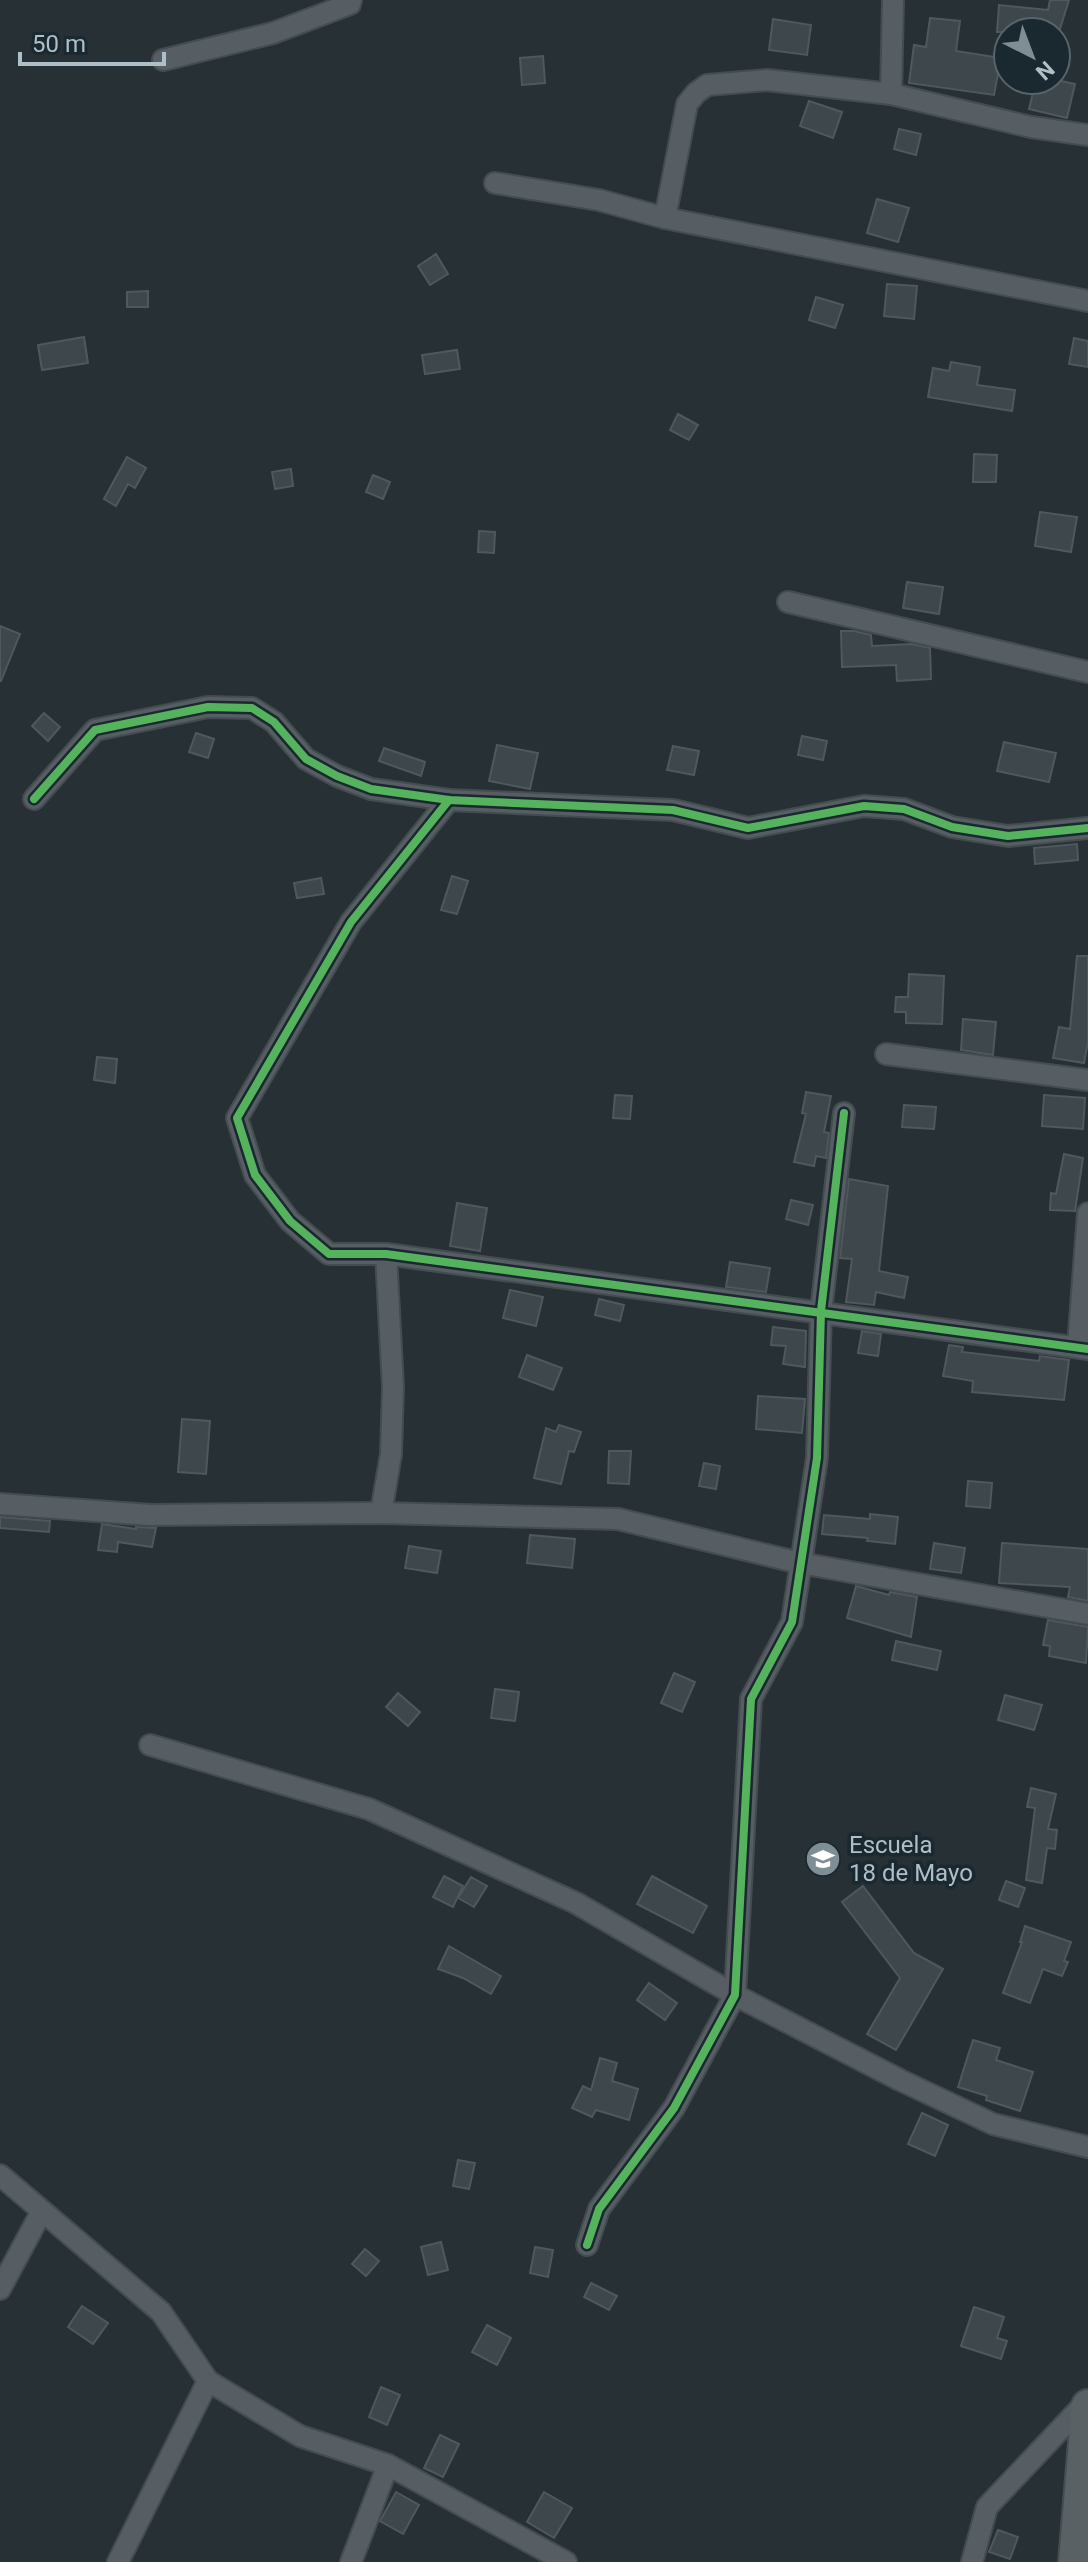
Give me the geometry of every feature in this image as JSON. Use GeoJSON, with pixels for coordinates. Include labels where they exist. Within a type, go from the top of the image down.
{"type":"FeatureCollection","features":[{"type":"Feature","properties":{"kind":"main road"},"geometry":{"type":"LineString","coordinates":[[1075,2562],[1088,2406]]}},
{"type":"Feature","properties":{"kind":"street"},"geometry":{"type":"LineString","coordinates":[[163,60],[273,33],[350,4],[351,0]]}},
{"type":"Feature","properties":{"kind":"street"},"geometry":{"type":"LineString","coordinates":[[891,94],[893,0]]}},
{"type":"Feature","properties":{"kind":"street"},"geometry":{"type":"LineString","coordinates":[[665,218],[687,104],[707,85],[767,80],[891,94],[1031,127],[1088,135]]}},
{"type":"Feature","properties":{"kind":"street"},"geometry":{"type":"LineString","coordinates":[[495,183],[599,200],[665,218],[1088,301]]}},
{"type":"Feature","properties":{"kind":"street"},"geometry":{"type":"LineString","coordinates":[[788,602],[1088,672]]}},
{"type":"Feature","properties":{"kind":"street"},"geometry":{"type":"LineString","coordinates":[[34,799],[95,730],[208,707],[252,708],[274,722],[306,759],[337,776],[371,789],[449,800],[673,810],[748,828],[864,806],[904,809],[952,827],[1008,836],[1088,828]]}},
{"type":"Feature","properties":{"kind":"street"},"geometry":{"type":"LineString","coordinates":[[449,800],[351,922],[237,1118],[255,1175],[290,1221],[329,1254],[386,1254],[1083,1348],[1088,1213]]}},
{"type":"Feature","properties":{"kind":"street"},"geometry":{"type":"LineString","coordinates":[[886,1054],[1088,1080]]}},
{"type":"Feature","properties":{"kind":"street"},"geometry":{"type":"LineString","coordinates":[[587,2245],[599,2209],[674,2108],[735,1995],[751,1699],[792,1622],[817,1458],[821,1311],[844,1113]]}},
{"type":"Feature","properties":{"kind":"street"},"geometry":{"type":"LineString","coordinates":[[381,1513],[391,1454],[393,1387],[386,1254]]}},
{"type":"Feature","properties":{"kind":"street"},"geometry":{"type":"LineString","coordinates":[[0,1504],[150,1515],[381,1513],[618,1519],[800,1563],[1088,1614]]}},
{"type":"Feature","properties":{"kind":"street"},"geometry":{"type":"LineString","coordinates":[[150,1745],[369,1809],[576,1903],[735,1995],[993,2124],[1088,2147]]}},
{"type":"Feature","properties":{"kind":"street"},"geometry":{"type":"LineString","coordinates":[[0,2175],[161,2312],[208,2381],[300,2436],[388,2465],[566,2562]]}},
{"type":"Feature","properties":{"kind":"street"},"geometry":{"type":"LineString","coordinates":[[0,2289],[42,2211]]}},
{"type":"Feature","properties":{"kind":"street"},"geometry":{"type":"LineString","coordinates":[[118,2562],[208,2381]]}},
{"type":"Feature","properties":{"kind":"street"},"geometry":{"type":"LineString","coordinates":[[972,2562],[987,2507],[1088,2400]]}},
{"type":"Feature","properties":{"kind":"street"},"geometry":{"type":"LineString","coordinates":[[351,2562],[388,2465]]}},
{"type":"Feature","properties":{"kind":"building"},"geometry":{"type":"Polygon","coordinates":[[[1050,0],[1069,0],[1064,16],[998,16],[999,5],[1048,10],[1050,0]]]}},
{"type":"Feature","properties":{"kind":"building"},"geometry":{"type":"Polygon","coordinates":[[[930,18],[960,21],[956,51],[992,57],[992,95],[909,83],[914,45],[926,47],[930,18]]]}},
{"type":"Feature","properties":{"kind":"building"},"geometry":{"type":"Polygon","coordinates":[[[773,19],[811,25],[807,55],[769,50],[773,19]]]}},
{"type":"Feature","properties":{"kind":"building"},"geometry":{"type":"Polygon","coordinates":[[[543,56],[545,83],[522,85],[520,58],[543,56]]]}},
{"type":"Feature","properties":{"kind":"building"},"geometry":{"type":"Polygon","coordinates":[[[1072,83],[1075,84],[1067,118],[1029,109],[1032,96],[1072,96],[1072,83]]]}},
{"type":"Feature","properties":{"kind":"building"},"geometry":{"type":"Polygon","coordinates":[[[809,101],[842,112],[833,138],[800,126],[809,101]]]}},
{"type":"Feature","properties":{"kind":"building"},"geometry":{"type":"Polygon","coordinates":[[[899,129],[921,134],[916,155],[894,149],[899,129]]]}},
{"type":"Feature","properties":{"kind":"building"},"geometry":{"type":"Polygon","coordinates":[[[877,199],[909,208],[898,242],[867,233],[877,199]]]}},
{"type":"Feature","properties":{"kind":"building"},"geometry":{"type":"Polygon","coordinates":[[[436,254],[448,274],[430,285],[418,266],[436,254]]]}},
{"type":"Feature","properties":{"kind":"building"},"geometry":{"type":"Polygon","coordinates":[[[887,284],[917,286],[914,319],[884,316],[887,284]]]}},
{"type":"Feature","properties":{"kind":"building"},"geometry":{"type":"Polygon","coordinates":[[[148,291],[148,307],[127,307],[127,292],[148,291]]]}},
{"type":"Feature","properties":{"kind":"building"},"geometry":{"type":"Polygon","coordinates":[[[816,297],[843,305],[835,328],[809,320],[816,297]]]}},
{"type":"Feature","properties":{"kind":"building"},"geometry":{"type":"Polygon","coordinates":[[[84,337],[88,363],[42,370],[38,345],[84,337]]]}},
{"type":"Feature","properties":{"kind":"building"},"geometry":{"type":"Polygon","coordinates":[[[1074,338],[1088,341],[1088,367],[1069,364],[1074,338]]]}},
{"type":"Feature","properties":{"kind":"building"},"geometry":{"type":"Polygon","coordinates":[[[457,350],[460,369],[425,374],[422,355],[457,350]]]}},
{"type":"Feature","properties":{"kind":"building"},"geometry":{"type":"Polygon","coordinates":[[[951,362],[980,367],[977,385],[1015,390],[1012,411],[928,397],[933,368],[949,371],[951,362]]]}},
{"type":"Feature","properties":{"kind":"building"},"geometry":{"type":"Polygon","coordinates":[[[678,414],[698,425],[689,440],[670,430],[678,414]]]}},
{"type":"Feature","properties":{"kind":"building"},"geometry":{"type":"Polygon","coordinates":[[[974,454],[997,455],[996,482],[973,482],[974,454]]]}},
{"type":"Feature","properties":{"kind":"building"},"geometry":{"type":"Polygon","coordinates":[[[127,457],[146,468],[135,488],[128,484],[116,506],[104,499],[127,457]]]}},
{"type":"Feature","properties":{"kind":"building"},"geometry":{"type":"Polygon","coordinates":[[[291,469],[293,486],[275,489],[272,472],[291,469]]]}},
{"type":"Feature","properties":{"kind":"building"},"geometry":{"type":"Polygon","coordinates":[[[373,475],[390,482],[383,499],[366,492],[373,475]]]}},
{"type":"Feature","properties":{"kind":"building"},"geometry":{"type":"Polygon","coordinates":[[[1040,512],[1077,517],[1071,552],[1035,546],[1040,512]]]}},
{"type":"Feature","properties":{"kind":"building"},"geometry":{"type":"Polygon","coordinates":[[[479,531],[495,532],[494,553],[478,552],[479,531]]]}},
{"type":"Feature","properties":{"kind":"building"},"geometry":{"type":"Polygon","coordinates":[[[907,582],[943,587],[939,614],[903,608],[907,582]]]}},
{"type":"Feature","properties":{"kind":"building"},"geometry":{"type":"Polygon","coordinates":[[[0,626],[20,634],[1,681],[0,681],[0,626]]]}},
{"type":"Feature","properties":{"kind":"building"},"geometry":{"type":"Polygon","coordinates":[[[841,631],[871,635],[872,646],[911,644],[930,648],[931,679],[897,681],[896,665],[842,667],[841,631]]]}},
{"type":"Feature","properties":{"kind":"building"},"geometry":{"type":"Polygon","coordinates":[[[44,713],[60,727],[48,741],[32,726],[44,713]]]}},
{"type":"Feature","properties":{"kind":"building"},"geometry":{"type":"Polygon","coordinates":[[[196,733],[214,739],[208,758],[189,752],[196,733]]]}},
{"type":"Feature","properties":{"kind":"building"},"geometry":{"type":"Polygon","coordinates":[[[802,736],[827,741],[823,760],[798,755],[802,736]]]}},
{"type":"Feature","properties":{"kind":"building"},"geometry":{"type":"Polygon","coordinates":[[[1004,742],[1056,753],[1049,782],[997,771],[1004,742]]]}},
{"type":"Feature","properties":{"kind":"building"},"geometry":{"type":"Polygon","coordinates":[[[497,745],[538,753],[530,789],[489,781],[497,745]]]}},
{"type":"Feature","properties":{"kind":"building"},"geometry":{"type":"Polygon","coordinates":[[[673,746],[699,751],[694,775],[667,770],[673,746]]]}},
{"type":"Feature","properties":{"kind":"building"},"geometry":{"type":"Polygon","coordinates":[[[384,748],[425,762],[421,776],[379,761],[384,748]]]}},
{"type":"Feature","properties":{"kind":"building"},"geometry":{"type":"Polygon","coordinates":[[[1077,844],[1078,860],[1035,864],[1034,848],[1077,844]]]}},
{"type":"Feature","properties":{"kind":"building"},"geometry":{"type":"Polygon","coordinates":[[[452,876],[468,881],[457,914],[441,910],[452,876]]]}},
{"type":"Feature","properties":{"kind":"building"},"geometry":{"type":"Polygon","coordinates":[[[321,878],[324,894],[297,898],[294,883],[321,878]]]}},
{"type":"Feature","properties":{"kind":"building"},"geometry":{"type":"Polygon","coordinates":[[[1077,956],[1088,956],[1088,1042],[1084,1063],[1053,1058],[1059,1027],[1070,1029],[1077,956]]]}},
{"type":"Feature","properties":{"kind":"building"},"geometry":{"type":"Polygon","coordinates":[[[909,974],[944,976],[942,1024],[906,1023],[906,1012],[895,1012],[896,997],[908,997],[909,974]]]}},
{"type":"Feature","properties":{"kind":"building"},"geometry":{"type":"Polygon","coordinates":[[[963,1019],[996,1022],[993,1055],[961,1050],[963,1019]]]}},
{"type":"Feature","properties":{"kind":"building"},"geometry":{"type":"Polygon","coordinates":[[[97,1057],[117,1059],[115,1083],[94,1080],[97,1057]]]}},
{"type":"Feature","properties":{"kind":"building"},"geometry":{"type":"Polygon","coordinates":[[[806,1092],[831,1096],[824,1132],[829,1133],[826,1158],[816,1156],[814,1166],[794,1162],[806,1114],[802,1113],[806,1092]]]}},
{"type":"Feature","properties":{"kind":"building"},"geometry":{"type":"Polygon","coordinates":[[[615,1095],[632,1096],[630,1119],[613,1118],[615,1095]]]}},
{"type":"Feature","properties":{"kind":"building"},"geometry":{"type":"Polygon","coordinates":[[[1044,1095],[1085,1098],[1083,1129],[1042,1126],[1044,1095]]]}},
{"type":"Feature","properties":{"kind":"building"},"geometry":{"type":"Polygon","coordinates":[[[904,1105],[936,1107],[934,1129],[902,1127],[904,1105]]]}},
{"type":"Feature","properties":{"kind":"building"},"geometry":{"type":"Polygon","coordinates":[[[1064,1154],[1083,1158],[1075,1211],[1050,1210],[1051,1193],[1056,1194],[1064,1154]]]}},
{"type":"Feature","properties":{"kind":"building"},"geometry":{"type":"Polygon","coordinates":[[[849,1179],[888,1186],[879,1271],[908,1277],[904,1298],[876,1292],[874,1305],[846,1302],[852,1259],[840,1258],[849,1179]]]}},
{"type":"Feature","properties":{"kind":"building"},"geometry":{"type":"Polygon","coordinates":[[[791,1200],[813,1205],[808,1225],[786,1219],[791,1200]]]}},
{"type":"Feature","properties":{"kind":"building"},"geometry":{"type":"Polygon","coordinates":[[[457,1203],[487,1208],[480,1251],[450,1246],[457,1203]]]}},
{"type":"Feature","properties":{"kind":"building"},"geometry":{"type":"Polygon","coordinates":[[[730,1262],[770,1268],[766,1292],[726,1287],[730,1262]]]}},
{"type":"Feature","properties":{"kind":"building"},"geometry":{"type":"Polygon","coordinates":[[[510,1290],[543,1297],[536,1326],[503,1318],[510,1290]]]}},
{"type":"Feature","properties":{"kind":"building"},"geometry":{"type":"Polygon","coordinates":[[[599,1299],[624,1305],[620,1321],[595,1315],[599,1299]]]}},
{"type":"Feature","properties":{"kind":"building"},"geometry":{"type":"Polygon","coordinates":[[[773,1327],[806,1331],[805,1367],[783,1364],[786,1346],[771,1345],[773,1327]]]}},
{"type":"Feature","properties":{"kind":"building"},"geometry":{"type":"Polygon","coordinates":[[[862,1331],[881,1334],[878,1356],[858,1353],[862,1331]]]}},
{"type":"Feature","properties":{"kind":"building"},"geometry":{"type":"Polygon","coordinates":[[[949,1345],[963,1347],[962,1352],[1039,1361],[1040,1356],[1069,1360],[1064,1400],[972,1392],[973,1381],[943,1376],[949,1345]]]}},
{"type":"Feature","properties":{"kind":"building"},"geometry":{"type":"Polygon","coordinates":[[[527,1355],[562,1368],[553,1390],[519,1377],[527,1355]]]}},
{"type":"Feature","properties":{"kind":"building"},"geometry":{"type":"Polygon","coordinates":[[[758,1396],[805,1399],[802,1433],[756,1429],[758,1396]]]}},
{"type":"Feature","properties":{"kind":"building"},"geometry":{"type":"Polygon","coordinates":[[[182,1419],[210,1421],[206,1474],[178,1472],[182,1419]]]}},
{"type":"Feature","properties":{"kind":"building"},"geometry":{"type":"Polygon","coordinates":[[[559,1425],[581,1432],[574,1452],[569,1451],[561,1484],[534,1478],[546,1428],[556,1432],[559,1425]]]}},
{"type":"Feature","properties":{"kind":"building"},"geometry":{"type":"Polygon","coordinates":[[[609,1451],[631,1451],[629,1484],[608,1483],[609,1451]]]}},
{"type":"Feature","properties":{"kind":"building"},"geometry":{"type":"Polygon","coordinates":[[[704,1463],[720,1466],[716,1489],[699,1486],[704,1463]]]}},
{"type":"Feature","properties":{"kind":"building"},"geometry":{"type":"Polygon","coordinates":[[[968,1481],[992,1483],[990,1508],[966,1506],[968,1481]]]}},
{"type":"Feature","properties":{"kind":"building"},"geometry":{"type":"Polygon","coordinates":[[[870,1514],[898,1517],[895,1544],[822,1534],[824,1515],[870,1519],[870,1514]]]}},
{"type":"Feature","properties":{"kind":"building"},"geometry":{"type":"Polygon","coordinates":[[[0,1517],[50,1521],[49,1532],[0,1528],[0,1517]]]}},
{"type":"Feature","properties":{"kind":"building"},"geometry":{"type":"Polygon","coordinates":[[[102,1524],[136,1529],[156,1528],[152,1547],[118,1542],[117,1552],[98,1550],[102,1524]]]}},
{"type":"Feature","properties":{"kind":"building"},"geometry":{"type":"Polygon","coordinates":[[[530,1535],[575,1539],[572,1568],[527,1563],[530,1535]]]}},
{"type":"Feature","properties":{"kind":"building"},"geometry":{"type":"Polygon","coordinates":[[[934,1543],[965,1548],[961,1573],[930,1569],[934,1543]]]}},
{"type":"Feature","properties":{"kind":"building"},"geometry":{"type":"Polygon","coordinates":[[[1002,1543],[1088,1549],[1088,1601],[1068,1597],[1070,1587],[999,1583],[1002,1543]]]}},
{"type":"Feature","properties":{"kind":"building"},"geometry":{"type":"Polygon","coordinates":[[[409,1546],[441,1551],[437,1573],[405,1568],[409,1546]]]}},
{"type":"Feature","properties":{"kind":"building"},"geometry":{"type":"Polygon","coordinates":[[[856,1586],[889,1595],[890,1592],[917,1597],[911,1637],[847,1618],[856,1586]]]}},
{"type":"Feature","properties":{"kind":"building"},"geometry":{"type":"Polygon","coordinates":[[[1048,1620],[1088,1627],[1086,1663],[1049,1656],[1050,1646],[1043,1645],[1048,1620]]]}},
{"type":"Feature","properties":{"kind":"building"},"geometry":{"type":"Polygon","coordinates":[[[896,1641],[941,1651],[937,1670],[892,1660],[896,1641]]]}},
{"type":"Feature","properties":{"kind":"building"},"geometry":{"type":"Polygon","coordinates":[[[674,1673],[695,1682],[682,1712],[661,1703],[674,1673]]]}},
{"type":"Feature","properties":{"kind":"building"},"geometry":{"type":"Polygon","coordinates":[[[495,1689],[519,1692],[515,1721],[491,1718],[495,1689]]]}},
{"type":"Feature","properties":{"kind":"building"},"geometry":{"type":"Polygon","coordinates":[[[398,1693],[420,1712],[408,1726],[386,1707],[398,1693]]]}},
{"type":"Feature","properties":{"kind":"building"},"geometry":{"type":"Polygon","coordinates":[[[1005,1695],[1042,1705],[1034,1730],[998,1720],[1005,1695]]]}},
{"type":"Feature","properties":{"kind":"building"},"geometry":{"type":"Polygon","coordinates":[[[1031,1788],[1056,1794],[1048,1829],[1057,1830],[1055,1849],[1047,1848],[1042,1883],[1026,1880],[1035,1808],[1027,1807],[1031,1788]]]}},
{"type":"Feature","properties":{"kind":"building"},"geometry":{"type":"Polygon","coordinates":[[[444,1876],[463,1886],[453,1907],[433,1897],[444,1876]]]}},
{"type":"Feature","properties":{"kind":"building"},"geometry":{"type":"Polygon","coordinates":[[[652,1876],[707,1906],[693,1933],[637,1904],[652,1876]]]}},
{"type":"Feature","properties":{"kind":"building"},"geometry":{"type":"Polygon","coordinates":[[[471,1877],[487,1886],[474,1907],[458,1898],[471,1877]]]}},
{"type":"Feature","properties":{"kind":"building"},"geometry":{"type":"Polygon","coordinates":[[[1006,1881],[1025,1888],[1018,1907],[999,1900],[1006,1881]]]}},
{"type":"Feature","properties":{"kind":"building"},"geometry":{"type":"Polygon","coordinates":[[[863,1886],[914,1953],[943,1969],[896,2050],[867,2034],[900,1978],[842,1902],[863,1886]]]}},
{"type":"Feature","properties":{"kind":"building"},"geometry":{"type":"Polygon","coordinates":[[[1025,1926],[1071,1942],[1062,1976],[1043,1969],[1030,2003],[1003,1993],[1025,1926]]]}},
{"type":"Feature","properties":{"kind":"building"},"geometry":{"type":"Polygon","coordinates":[[[449,1946],[501,1976],[491,1994],[463,1978],[438,1969],[449,1946]]]}},
{"type":"Feature","properties":{"kind":"building"},"geometry":{"type":"Polygon","coordinates":[[[649,1983],[677,2003],[665,2020],[637,2000],[649,1983]]]}},
{"type":"Feature","properties":{"kind":"building"},"geometry":{"type":"Polygon","coordinates":[[[973,2040],[1000,2048],[996,2060],[1033,2072],[1020,2111],[958,2087],[973,2040]]]}},
{"type":"Feature","properties":{"kind":"building"},"geometry":{"type":"Polygon","coordinates":[[[600,2058],[617,2063],[612,2081],[638,2089],[629,2120],[596,2110],[592,2117],[572,2108],[583,2086],[591,2090],[600,2058]]]}},
{"type":"Feature","properties":{"kind":"building"},"geometry":{"type":"Polygon","coordinates":[[[922,2113],[948,2125],[935,2156],[908,2144],[922,2113]]]}},
{"type":"Feature","properties":{"kind":"building"},"geometry":{"type":"Polygon","coordinates":[[[458,2160],[475,2163],[469,2189],[453,2186],[458,2160]]]}},
{"type":"Feature","properties":{"kind":"building"},"geometry":{"type":"Polygon","coordinates":[[[441,2242],[448,2270],[428,2275],[421,2247],[441,2242]]]}},
{"type":"Feature","properties":{"kind":"building"},"geometry":{"type":"Polygon","coordinates":[[[535,2247],[553,2250],[548,2277],[530,2273],[535,2247]]]}},
{"type":"Feature","properties":{"kind":"building"},"geometry":{"type":"Polygon","coordinates":[[[365,2249],[379,2261],[366,2276],[352,2264],[365,2249]]]}},
{"type":"Feature","properties":{"kind":"building"},"geometry":{"type":"Polygon","coordinates":[[[591,2283],[617,2296],[609,2310],[584,2297],[591,2283]]]}},
{"type":"Feature","properties":{"kind":"building"},"geometry":{"type":"Polygon","coordinates":[[[82,2306],[108,2323],[93,2344],[68,2327],[82,2306]]]}},
{"type":"Feature","properties":{"kind":"building"},"geometry":{"type":"Polygon","coordinates":[[[974,2307],[1004,2317],[997,2338],[1007,2341],[1001,2359],[961,2346],[974,2307]]]}},
{"type":"Feature","properties":{"kind":"building"},"geometry":{"type":"Polygon","coordinates":[[[487,2325],[511,2338],[497,2365],[472,2352],[487,2325]]]}},
{"type":"Feature","properties":{"kind":"building"},"geometry":{"type":"Polygon","coordinates":[[[381,2387],[400,2395],[387,2425],[369,2417],[381,2387]]]}},
{"type":"Feature","properties":{"kind":"building"},"geometry":{"type":"Polygon","coordinates":[[[440,2435],[459,2444],[443,2477],[424,2468],[440,2435]]]}},
{"type":"Feature","properties":{"kind":"building"},"geometry":{"type":"Polygon","coordinates":[[[396,2492],[419,2505],[403,2534],[380,2521],[396,2492]]]}},
{"type":"Feature","properties":{"kind":"building"},"geometry":{"type":"Polygon","coordinates":[[[544,2492],[572,2508],[554,2538],[527,2522],[544,2492]]]}},
{"type":"Feature","properties":{"kind":"building"},"geometry":{"type":"Polygon","coordinates":[[[998,2530],[1018,2537],[1010,2559],[989,2552],[998,2530]]]}},
{"type":"Feature","properties":{"kind":"cycle path"},"geometry":{"type":"LineString","coordinates":[[34,799],[95,730],[208,707],[252,708],[274,722],[306,759],[337,776],[371,789],[449,800],[673,810],[748,828],[864,806],[904,809],[952,827],[1008,836],[1088,828]]}},
{"type":"Feature","properties":{"kind":"cycle path"},"geometry":{"type":"LineString","coordinates":[[449,800],[351,922],[237,1118],[255,1175],[290,1221],[329,1254],[386,1254],[1088,1349]]}},
{"type":"Feature","properties":{"kind":"cycle path"},"geometry":{"type":"LineString","coordinates":[[587,2245],[599,2209],[674,2108],[735,1995],[751,1699],[792,1622],[817,1458],[821,1311],[844,1113]]}},
{"type":"Feature","properties":{"kind":"place","name":"Escuela 18 de Mayo"},"geometry":{"type":"Point","coordinates":[823,1859]}}]}
